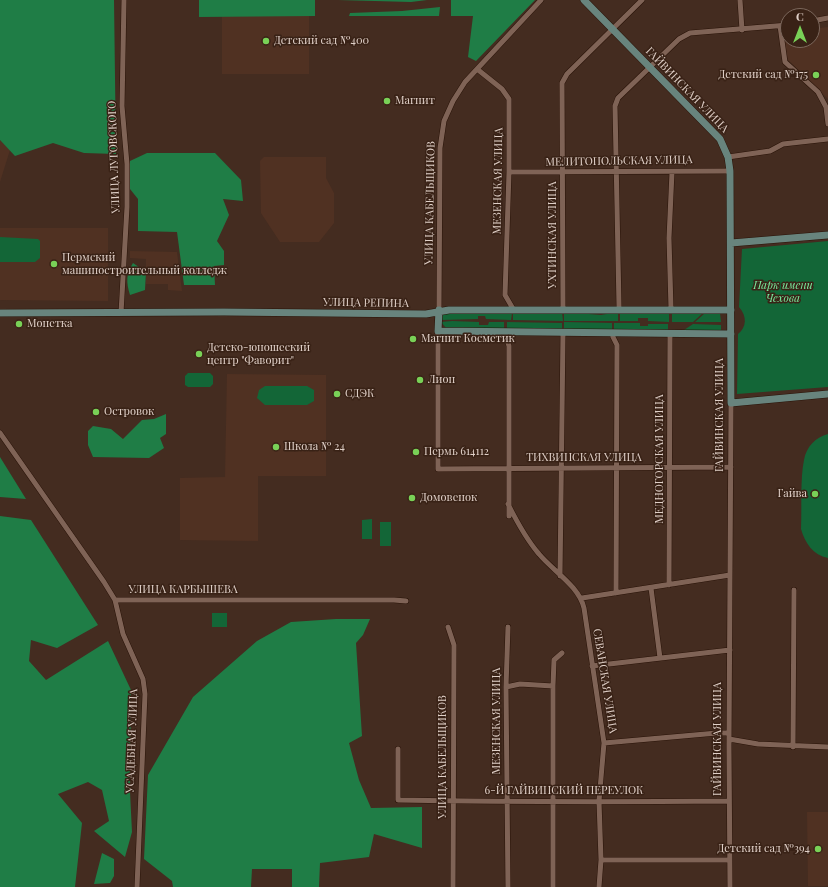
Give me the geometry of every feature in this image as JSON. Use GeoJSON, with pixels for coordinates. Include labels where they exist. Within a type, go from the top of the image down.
{"type":"FeatureCollection","features":[{"type":"Feature","properties":{"kind":"street","name":"УЛИЦА ЛУГОВСКОГО"},"geometry":{"type":"LineString","coordinates":[[121,313],[127,207],[127,164],[122,106],[124,0]]}},
{"type":"Feature","properties":{"kind":"street","name":"УЛИЦА КАБЕЛЬЩИКОВ"},"geometry":{"type":"LineString","coordinates":[[438,469],[438,322],[442,134],[444,121],[453,101],[465,82],[541,0]]}},
{"type":"Feature","properties":{"kind":"street","name":"ГАЙВИНСКАЯ УЛИЦА"},"geometry":{"type":"LineString","coordinates":[[584,0],[720,139],[728,157],[730,171],[731,243],[729,733],[730,887]]}},
{"type":"Feature","properties":{"kind":"street","name":"УХТИНСКАЯ УЛИЦА"},"geometry":{"type":"LineString","coordinates":[[563,310],[562,83],[567,74],[642,0]]}},
{"type":"Feature","properties":{"kind":"street"},"geometry":{"type":"LineString","coordinates":[[740,0],[742,30]]}},
{"type":"Feature","properties":{"kind":"street"},"geometry":{"type":"LineString","coordinates":[[619,306],[615,106],[618,98],[680,39],[690,33],[780,26]]}},
{"type":"Feature","properties":{"kind":"street"},"geometry":{"type":"LineString","coordinates":[[783,48],[785,62],[818,92],[826,107],[828,124]]}},
{"type":"Feature","properties":{"kind":"street","name":"МЕЗЕНСКАЯ УЛИЦА"},"geometry":{"type":"LineString","coordinates":[[477,69],[502,89],[509,99],[506,295],[512,307]]}},
{"type":"Feature","properties":{"kind":"street"},"geometry":{"type":"LineString","coordinates":[[728,157],[770,151],[783,144],[828,139]]}},
{"type":"Feature","properties":{"kind":"street","name":"МЕЛИТОПОЛЬСКАЯ УЛИЦА"},"geometry":{"type":"LineString","coordinates":[[509,172],[563,173],[730,171]]}},
{"type":"Feature","properties":{"kind":"street"},"geometry":{"type":"LineString","coordinates":[[671,310],[669,238],[672,172]]}},
{"type":"Feature","properties":{"kind":"street"},"geometry":{"type":"LineString","coordinates":[[731,243],[828,235]]}},
{"type":"Feature","properties":{"kind":"street","name":"УЛИЦА РЕПИНА"},"geometry":{"type":"LineString","coordinates":[[0,313],[426,314],[439,310],[731,310]]}},
{"type":"Feature","properties":{"kind":"street"},"geometry":{"type":"LineString","coordinates":[[426,314],[438,322]]}},
{"type":"Feature","properties":{"kind":"street"},"geometry":{"type":"LineString","coordinates":[[438,331],[731,334]]}},
{"type":"Feature","properties":{"kind":"street"},"geometry":{"type":"LineString","coordinates":[[560,576],[563,468],[563,333]]}},
{"type":"Feature","properties":{"kind":"street","name":"МЕДНОГОРСКАЯ УЛИЦА"},"geometry":{"type":"LineString","coordinates":[[669,585],[670,334]]}},
{"type":"Feature","properties":{"kind":"street"},"geometry":{"type":"LineString","coordinates":[[506,336],[509,346],[509,516]]}},
{"type":"Feature","properties":{"kind":"street"},"geometry":{"type":"LineString","coordinates":[[613,337],[617,345],[617,469],[615,486],[616,593]]}},
{"type":"Feature","properties":{"kind":"street"},"geometry":{"type":"LineString","coordinates":[[731,403],[828,394]]}},
{"type":"Feature","properties":{"kind":"street","name":"УЛИЦА КАРБЫШЕВА"},"geometry":{"type":"LineString","coordinates":[[0,433],[83,550],[115,600],[406,601]]}},
{"type":"Feature","properties":{"kind":"street","name":"ТИХВИНСКАЯ УЛИЦА"},"geometry":{"type":"LineString","coordinates":[[438,469],[617,469],[731,467]]}},
{"type":"Feature","properties":{"kind":"street"},"geometry":{"type":"LineString","coordinates":[[508,504],[521,530],[528,540],[547,564],[582,598],[730,575]]}},
{"type":"Feature","properties":{"kind":"street"},"geometry":{"type":"LineString","coordinates":[[651,588],[660,658]]}},
{"type":"Feature","properties":{"kind":"street"},"geometry":{"type":"LineString","coordinates":[[793,746],[794,590]]}},
{"type":"Feature","properties":{"kind":"street","name":"СЕВАНСКАЯ УЛИЦА"},"geometry":{"type":"LineString","coordinates":[[582,598],[604,743],[599,801],[601,860],[599,887]]}},
{"type":"Feature","properties":{"kind":"street","name":"УСАДЕБНАЯ УЛИЦА"},"geometry":{"type":"LineString","coordinates":[[115,600],[123,634],[143,679],[145,694],[137,887]]}},
{"type":"Feature","properties":{"kind":"street","name":"УЛИЦА КАБЕЛЬЩИКОВ"},"geometry":{"type":"LineString","coordinates":[[448,627],[454,645],[453,887]]}},
{"type":"Feature","properties":{"kind":"street","name":"МЕЗЕНСКАЯ УЛИЦА"},"geometry":{"type":"LineString","coordinates":[[508,628],[506,687],[508,887]]}},
{"type":"Feature","properties":{"kind":"street"},"geometry":{"type":"LineString","coordinates":[[592,666],[730,650]]}},
{"type":"Feature","properties":{"kind":"street"},"geometry":{"type":"LineString","coordinates":[[553,887],[554,660],[562,653]]}},
{"type":"Feature","properties":{"kind":"street"},"geometry":{"type":"LineString","coordinates":[[506,687],[520,684],[553,686]]}},
{"type":"Feature","properties":{"kind":"street"},"geometry":{"type":"LineString","coordinates":[[604,743],[729,733]]}},
{"type":"Feature","properties":{"kind":"street"},"geometry":{"type":"LineString","coordinates":[[729,740],[753,744],[828,747]]}},
{"type":"Feature","properties":{"kind":"street","name":"6-Й ГАЙВИНСКИЙ ПЕРЕУЛОК"},"geometry":{"type":"LineString","coordinates":[[398,749],[398,800],[554,803],[599,801],[729,801]]}},
{"type":"Feature","properties":{"kind":"street"},"geometry":{"type":"LineString","coordinates":[[601,860],[729,860]]}},
{"type":"Feature","properties":{"kind":"shaded area","name":"Детский сад №400"},"geometry":{"type":"Polygon","coordinates":[[[222,9],[309,9],[309,74],[222,74],[222,9]]]}},
{"type":"Feature","properties":{"kind":"shaded area","name":"Детский сад №175"},"geometry":{"type":"Polygon","coordinates":[[[828,27],[828,99],[787,59],[785,48],[820,48],[820,28],[828,27]]]}},
{"type":"Feature","properties":{"kind":"shaded area"},"geometry":{"type":"Polygon","coordinates":[[[0,140],[10,150],[0,182],[0,140]]]}},
{"type":"Feature","properties":{"kind":"shaded area"},"geometry":{"type":"Polygon","coordinates":[[[264,157],[326,157],[326,178],[334,193],[334,223],[319,242],[280,242],[261,213],[260,161],[264,157]]]}},
{"type":"Feature","properties":{"kind":"shaded area","name":"Пермский машиностроительный колледж"},"geometry":{"type":"Polygon","coordinates":[[[0,228],[108,228],[108,301],[0,300],[0,228]]]}},
{"type":"Feature","properties":{"kind":"shaded area"},"geometry":{"type":"Polygon","coordinates":[[[130,251],[177,252],[182,291],[168,290],[168,284],[146,284],[146,259],[130,258],[130,251]]]}},
{"type":"Feature","properties":{"kind":"shaded area","name":"Школа № 24"},"geometry":{"type":"Polygon","coordinates":[[[227,374],[326,375],[326,476],[258,476],[258,541],[180,540],[180,478],[225,477],[227,374]]]}},
{"type":"Feature","properties":{"kind":"shaded area","name":"Детский сад №394"},"geometry":{"type":"Polygon","coordinates":[[[807,812],[828,812],[828,886],[808,886],[807,812]]]}},
{"type":"Feature","properties":{"kind":"green space"},"geometry":{"type":"Polygon","coordinates":[[[0,0],[114,0],[116,154],[84,153],[53,143],[15,156],[0,140],[0,0]]]}},
{"type":"Feature","properties":{"kind":"green space"},"geometry":{"type":"Polygon","coordinates":[[[199,0],[315,0],[315,16],[199,17],[199,0]]]}},
{"type":"Feature","properties":{"kind":"green space"},"geometry":{"type":"Polygon","coordinates":[[[338,0],[427,0],[411,2],[338,0]]]}},
{"type":"Feature","properties":{"kind":"green space"},"geometry":{"type":"Polygon","coordinates":[[[451,0],[535,0],[476,61],[468,57],[473,16],[451,16],[451,0]]]}},
{"type":"Feature","properties":{"kind":"green space"},"geometry":{"type":"Polygon","coordinates":[[[440,7],[439,16],[349,16],[350,13],[402,11],[440,7]]]}},
{"type":"Feature","properties":{"kind":"green space"},"geometry":{"type":"Polygon","coordinates":[[[147,153],[215,153],[241,180],[243,201],[223,199],[229,215],[217,241],[224,251],[224,265],[214,266],[215,285],[184,285],[177,232],[138,231],[138,199],[130,189],[130,161],[147,153]]]}},
{"type":"Feature","properties":{"kind":"green space"},"geometry":{"type":"Polygon","coordinates":[[[0,237],[38,239],[40,241],[40,258],[35,262],[0,262],[0,237]]]}},
{"type":"Feature","properties":{"kind":"green space","name":"Парк имени Чехова"},"geometry":{"type":"Polygon","coordinates":[[[828,241],[828,387],[737,394],[738,334],[743,328],[745,321],[742,310],[739,307],[742,249],[828,241]]]}},
{"type":"Feature","properties":{"kind":"green space"},"geometry":{"type":"Polygon","coordinates":[[[133,263],[146,272],[145,290],[130,295],[127,278],[133,263]]]}},
{"type":"Feature","properties":{"kind":"green space"},"geometry":{"type":"Polygon","coordinates":[[[562,312],[563,321],[513,320],[513,313],[562,312]]]}},
{"type":"Feature","properties":{"kind":"green space"},"geometry":{"type":"Polygon","coordinates":[[[564,312],[601,315],[618,312],[618,321],[564,321],[564,312]]]}},
{"type":"Feature","properties":{"kind":"green space"},"geometry":{"type":"Polygon","coordinates":[[[620,312],[669,312],[669,322],[648,321],[648,318],[638,318],[638,321],[620,321],[620,312]]]}},
{"type":"Feature","properties":{"kind":"green space"},"geometry":{"type":"Polygon","coordinates":[[[704,312],[693,322],[672,322],[672,313],[704,312]]]}},
{"type":"Feature","properties":{"kind":"green space"},"geometry":{"type":"Polygon","coordinates":[[[445,313],[512,313],[511,320],[486,319],[485,316],[478,316],[478,319],[441,320],[442,315],[445,313]]]}},
{"type":"Feature","properties":{"kind":"green space"},"geometry":{"type":"Polygon","coordinates":[[[705,313],[720,313],[721,322],[695,322],[705,313]]]}},
{"type":"Feature","properties":{"kind":"green space"},"geometry":{"type":"Polygon","coordinates":[[[441,322],[479,322],[479,325],[488,325],[489,322],[504,322],[504,329],[446,328],[441,322]]]}},
{"type":"Feature","properties":{"kind":"green space"},"geometry":{"type":"Polygon","coordinates":[[[507,322],[562,323],[562,329],[507,329],[507,322]]]}},
{"type":"Feature","properties":{"kind":"green space"},"geometry":{"type":"Polygon","coordinates":[[[564,322],[612,323],[612,330],[564,329],[564,322]]]}},
{"type":"Feature","properties":{"kind":"green space"},"geometry":{"type":"Polygon","coordinates":[[[614,323],[640,323],[640,326],[648,326],[648,324],[668,324],[668,330],[614,330],[614,323]]]}},
{"type":"Feature","properties":{"kind":"green space"},"geometry":{"type":"Polygon","coordinates":[[[693,324],[721,325],[721,331],[684,330],[693,324]]]}},
{"type":"Feature","properties":{"kind":"green space"},"geometry":{"type":"Polygon","coordinates":[[[188,373],[210,373],[213,376],[213,384],[210,387],[188,387],[185,385],[185,376],[188,373]]]}},
{"type":"Feature","properties":{"kind":"green space"},"geometry":{"type":"Polygon","coordinates":[[[265,386],[307,386],[314,390],[314,401],[307,405],[265,405],[257,398],[259,390],[265,386]]]}},
{"type":"Feature","properties":{"kind":"green space"},"geometry":{"type":"Polygon","coordinates":[[[166,414],[166,434],[160,438],[164,448],[149,458],[93,457],[88,445],[88,431],[93,426],[111,429],[123,439],[142,420],[154,419],[166,414]]]}},
{"type":"Feature","properties":{"kind":"green space","name":"Гайва"},"geometry":{"type":"Polygon","coordinates":[[[828,434],[828,558],[818,554],[810,548],[801,529],[802,476],[805,455],[812,443],[828,434]]]}},
{"type":"Feature","properties":{"kind":"green space"},"geometry":{"type":"Polygon","coordinates":[[[0,457],[26,499],[0,497],[0,457]]]}},
{"type":"Feature","properties":{"kind":"green space"},"geometry":{"type":"Polygon","coordinates":[[[0,516],[31,520],[98,625],[57,648],[31,640],[29,661],[46,680],[108,641],[131,690],[130,792],[132,832],[125,857],[94,831],[109,821],[102,790],[88,782],[58,794],[82,823],[75,887],[0,887],[0,516]]]}},
{"type":"Feature","properties":{"kind":"green space"},"geometry":{"type":"Polygon","coordinates":[[[372,519],[372,539],[362,539],[362,520],[372,519]]]}},
{"type":"Feature","properties":{"kind":"green space"},"geometry":{"type":"Polygon","coordinates":[[[380,522],[391,522],[391,546],[380,546],[380,522]]]}},
{"type":"Feature","properties":{"kind":"green space"},"geometry":{"type":"Polygon","coordinates":[[[212,613],[227,613],[227,627],[212,627],[212,613]]]}},
{"type":"Feature","properties":{"kind":"green space"},"geometry":{"type":"Polygon","coordinates":[[[336,619],[370,619],[363,635],[356,643],[362,736],[349,743],[359,780],[371,808],[422,807],[422,848],[374,834],[369,857],[320,863],[319,887],[292,887],[292,869],[252,869],[251,887],[173,887],[172,881],[144,859],[148,775],[193,697],[257,641],[291,622],[336,619]]]}},
{"type":"Feature","properties":{"kind":"green space"},"geometry":{"type":"Polygon","coordinates":[[[102,853],[114,859],[114,876],[110,883],[94,884],[102,853]]]}},
{"type":"Feature","properties":{"kind":"place","name":"Детский сад №400"},"geometry":{"type":"Point","coordinates":[266,41]}},
{"type":"Feature","properties":{"kind":"place","name":"Детский сад №175"},"geometry":{"type":"Point","coordinates":[816,75]}},
{"type":"Feature","properties":{"kind":"place","name":"Магнит"},"geometry":{"type":"Point","coordinates":[387,101]}},
{"type":"Feature","properties":{"kind":"place","name":"Пермский машиностроительный колледж"},"geometry":{"type":"Point","coordinates":[54,264]}},
{"type":"Feature","properties":{"kind":"place","name":"Монетка"},"geometry":{"type":"Point","coordinates":[19,324]}},
{"type":"Feature","properties":{"kind":"place","name":"Магнит Косметик"},"geometry":{"type":"Point","coordinates":[413,339]}},
{"type":"Feature","properties":{"kind":"place","name":"Детско-юношеский центр \"Фаворит\""},"geometry":{"type":"Point","coordinates":[199,354]}},
{"type":"Feature","properties":{"kind":"place","name":"Лион"},"geometry":{"type":"Point","coordinates":[420,380]}},
{"type":"Feature","properties":{"kind":"place","name":"СДЭК"},"geometry":{"type":"Point","coordinates":[337,394]}},
{"type":"Feature","properties":{"kind":"place","name":"Островок"},"geometry":{"type":"Point","coordinates":[96,412]}},
{"type":"Feature","properties":{"kind":"place","name":"Школа № 24"},"geometry":{"type":"Point","coordinates":[276,447]}},
{"type":"Feature","properties":{"kind":"place","name":"Пермь 614112"},"geometry":{"type":"Point","coordinates":[416,452]}},
{"type":"Feature","properties":{"kind":"place","name":"Гайва"},"geometry":{"type":"Point","coordinates":[815,494]}},
{"type":"Feature","properties":{"kind":"place","name":"Домовенок"},"geometry":{"type":"Point","coordinates":[412,498]}},
{"type":"Feature","properties":{"kind":"place","name":"Детский сад №394"},"geometry":{"type":"Point","coordinates":[818,849]}}]}
